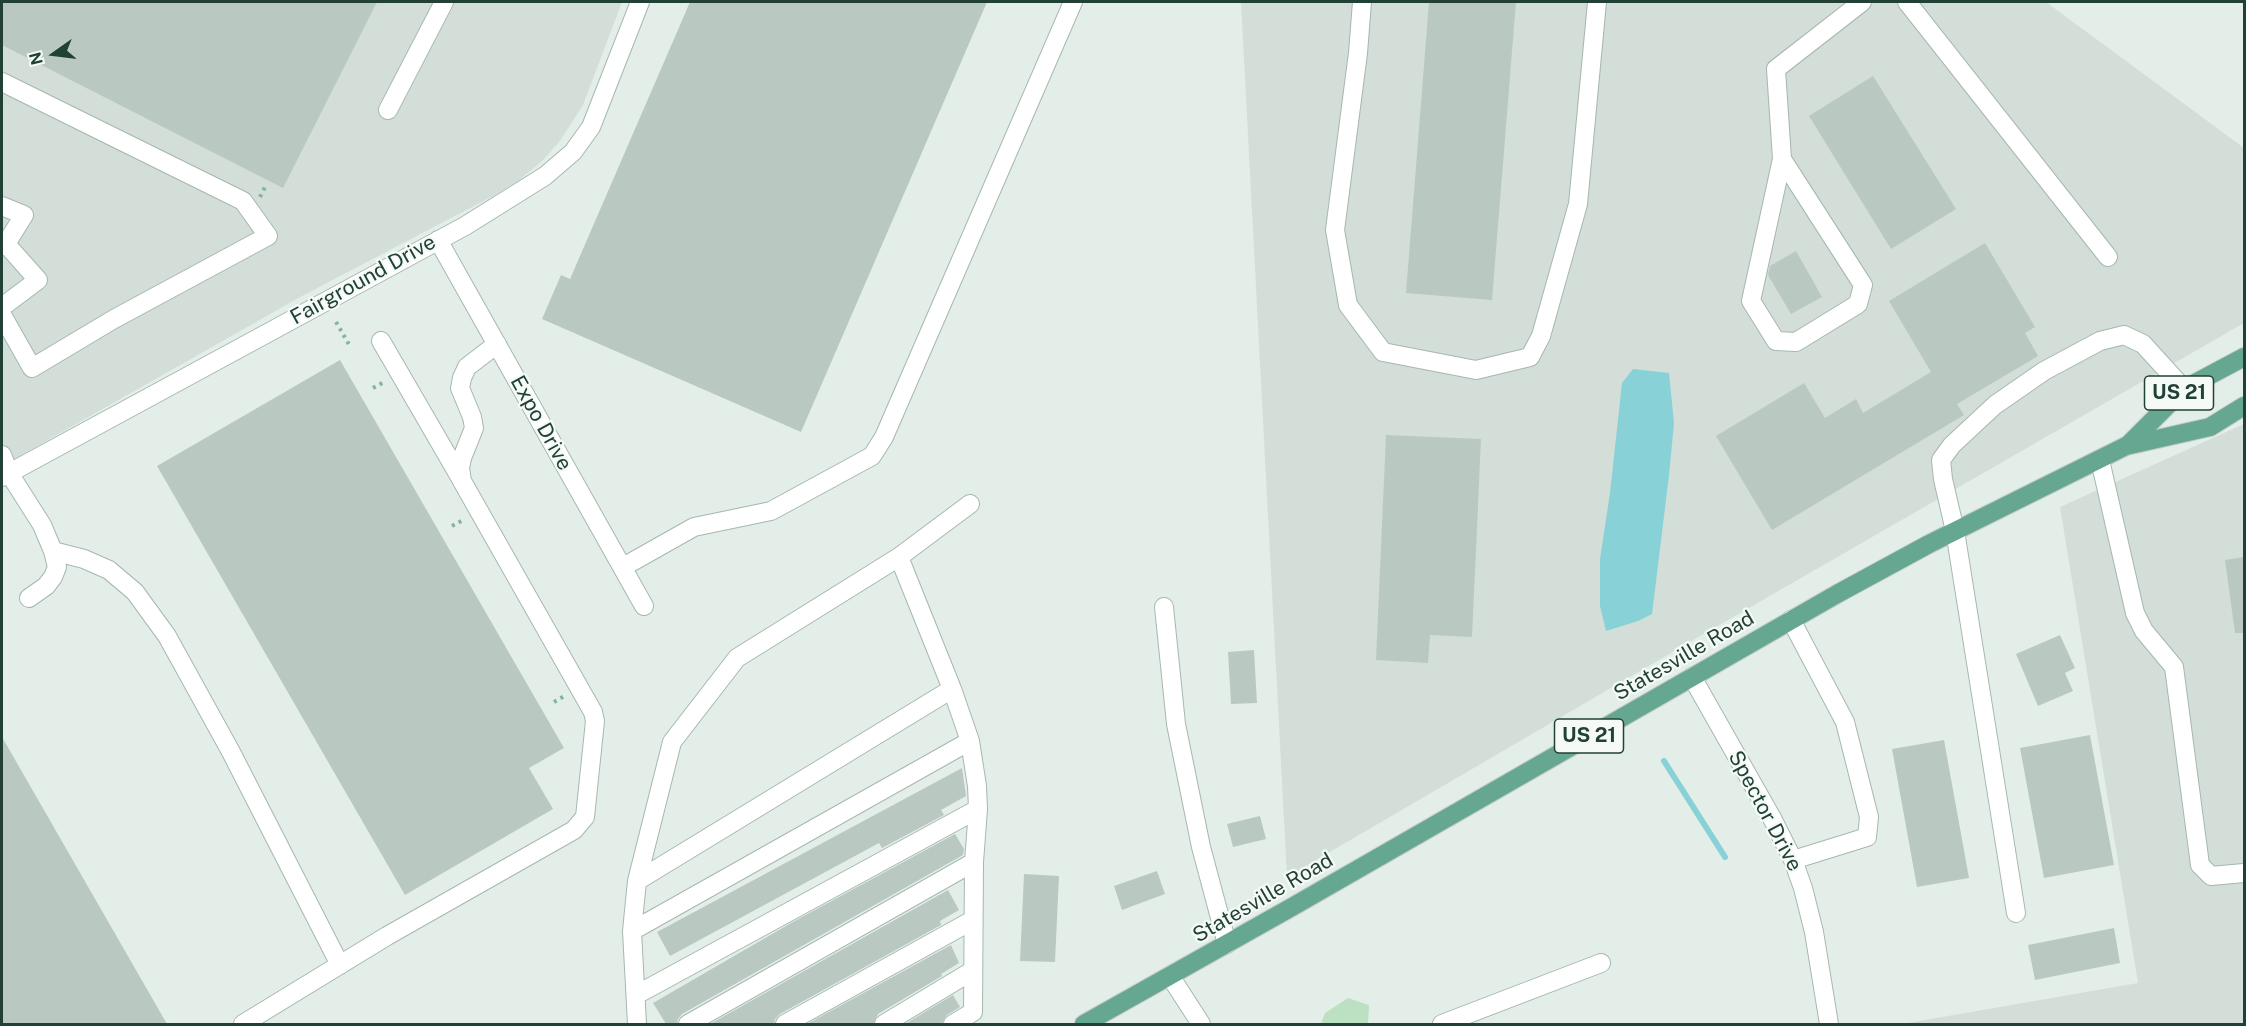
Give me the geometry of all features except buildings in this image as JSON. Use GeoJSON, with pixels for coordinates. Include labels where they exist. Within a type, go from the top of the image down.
{"type":"FeatureCollection","features":[{"type":"Feature","properties":{"kind":"main road","name":"Statesville Road"},"geometry":{"type":"LineString","coordinates":[[2126,447],[2184,389],[2244,357]]}},
{"type":"Feature","properties":{"kind":"main road","name":"Statesville Road"},"geometry":{"type":"LineString","coordinates":[[1084,1024],[1791,620],[1955,531],[2126,447],[2210,427],[2244,406]]}},
{"type":"Feature","properties":{"kind":"street"},"geometry":{"type":"LineString","coordinates":[[388,110],[444,2]]}},
{"type":"Feature","properties":{"kind":"street","name":"Fairground Drive"},"geometry":{"type":"LineString","coordinates":[[5,475],[438,240],[546,176],[573,152],[591,127],[640,2]]}},
{"type":"Feature","properties":{"kind":"street"},"geometry":{"type":"LineString","coordinates":[[622,567],[694,527],[771,510],[872,456],[889,427],[1073,2]]}},
{"type":"Feature","properties":{"kind":"street"},"geometry":{"type":"LineString","coordinates":[[1362,2],[1358,53],[1335,230],[1348,305],[1383,352],[1476,370],[1530,357],[1540,336],[1578,204],[1597,2]]}},
{"type":"Feature","properties":{"kind":"street"},"geometry":{"type":"LineString","coordinates":[[1782,159],[1863,285],[1858,304],[1796,342],[1776,341],[1751,301],[1782,159],[1776,69],[1862,2]]}},
{"type":"Feature","properties":{"kind":"street"},"geometry":{"type":"LineString","coordinates":[[1907,2],[2108,257]]}},
{"type":"Feature","properties":{"kind":"street"},"geometry":{"type":"LineString","coordinates":[[2,82],[243,201],[268,236],[114,320],[32,368],[2,315]]}},
{"type":"Feature","properties":{"kind":"street"},"geometry":{"type":"LineString","coordinates":[[2,206],[24,215],[4,245],[38,280],[2,307]]}},
{"type":"Feature","properties":{"kind":"street","name":"Expo Drive"},"geometry":{"type":"LineString","coordinates":[[438,240],[644,606]]}},
{"type":"Feature","properties":{"kind":"street"},"geometry":{"type":"LineString","coordinates":[[2016,913],[1955,531],[1942,479],[1941,460],[1952,445],[1995,405],[2044,371],[2100,341],[2124,334],[2143,344],[2184,389]]}},
{"type":"Feature","properties":{"kind":"street"},"geometry":{"type":"LineString","coordinates":[[243,1024],[387,936],[574,830],[585,817],[595,721],[593,712],[381,341]]}},
{"type":"Feature","properties":{"kind":"street"},"geometry":{"type":"LineString","coordinates":[[462,481],[460,468],[462,458],[474,428],[460,388],[462,378],[467,367],[497,344]]}},
{"type":"Feature","properties":{"kind":"street"},"geometry":{"type":"LineString","coordinates":[[2,455],[5,475],[42,525],[54,551],[57,567],[53,577],[46,586],[29,598]]}},
{"type":"Feature","properties":{"kind":"street"},"geometry":{"type":"LineString","coordinates":[[2100,460],[2135,613],[2144,630],[2174,667],[2200,864],[2211,876],[2244,873]]}},
{"type":"Feature","properties":{"kind":"street"},"geometry":{"type":"LineString","coordinates":[[637,1024],[632,931],[637,881],[672,742],[737,658],[899,557],[970,504]]}},
{"type":"Feature","properties":{"kind":"street"},"geometry":{"type":"LineString","coordinates":[[54,551],[84,559],[110,570],[135,592],[167,636],[236,762],[340,964]]}},
{"type":"Feature","properties":{"kind":"street"},"geometry":{"type":"LineString","coordinates":[[899,557],[952,689],[970,741],[977,786],[973,1012],[952,1024]]}},
{"type":"Feature","properties":{"kind":"street"},"geometry":{"type":"LineString","coordinates":[[1164,607],[1176,724],[1201,847],[1227,944]]}},
{"type":"Feature","properties":{"kind":"street"},"geometry":{"type":"LineString","coordinates":[[1791,620],[1845,722],[1869,817],[1867,837],[1793,860]]}},
{"type":"Feature","properties":{"kind":"street","name":"Spector Drive"},"geometry":{"type":"LineString","coordinates":[[1692,677],[1773,820],[1793,860],[1814,932],[1829,1024]]}},
{"type":"Feature","properties":{"kind":"street"},"geometry":{"type":"LineString","coordinates":[[637,881],[952,689]]}},
{"type":"Feature","properties":{"kind":"street"},"geometry":{"type":"LineString","coordinates":[[632,931],[970,741]]}},
{"type":"Feature","properties":{"kind":"street"},"geometry":{"type":"LineString","coordinates":[[636,995],[978,809]]}},
{"type":"Feature","properties":{"kind":"street"},"geometry":{"type":"LineString","coordinates":[[688,1024],[974,862]]}},
{"type":"Feature","properties":{"kind":"street"},"geometry":{"type":"LineString","coordinates":[[785,1024],[973,920]]}},
{"type":"Feature","properties":{"kind":"street"},"geometry":{"type":"LineString","coordinates":[[1442,1024],[1601,963]]}},
{"type":"Feature","properties":{"kind":"street"},"geometry":{"type":"LineString","coordinates":[[884,1024],[972,971]]}},
{"type":"Feature","properties":{"kind":"street"},"geometry":{"type":"LineString","coordinates":[[1170,976],[1201,1024]]}},
{"type":"Feature","properties":{"kind":"path"},"geometry":{"type":"LineString","coordinates":[[336,322],[351,348]]}},
{"type":"Feature","properties":{"kind":"shaded area"},"geometry":{"type":"Polygon","coordinates":[[[2,2],[622,2],[583,105],[560,141],[541,162],[519,180],[495,195],[302,296],[2,466],[2,2]]]}},
{"type":"Feature","properties":{"kind":"shaded area"},"geometry":{"type":"Polygon","coordinates":[[[1241,2],[2046,2],[2244,148],[2244,323],[1287,877],[1241,2]]]}},
{"type":"Feature","properties":{"kind":"shaded area"},"geometry":{"type":"Polygon","coordinates":[[[2244,424],[2244,1024],[1902,1024],[2138,983],[2060,507],[2244,424]]]}},
{"type":"Feature","properties":{"kind":"green space"},"geometry":{"type":"Polygon","coordinates":[[[1348,998],[1369,1005],[1368,1024],[1321,1024],[1325,1013],[1348,998]]]}},
{"type":"Feature","properties":{"kind":"water"},"geometry":{"type":"Polygon","coordinates":[[[1633,369],[1669,373],[1674,423],[1669,475],[1652,614],[1606,631],[1600,606],[1600,559],[1622,383],[1633,369]]]}},
{"type":"Feature","properties":{"kind":"waterway"},"geometry":{"type":"LineString","coordinates":[[1664,761],[1725,857]]}}]}
